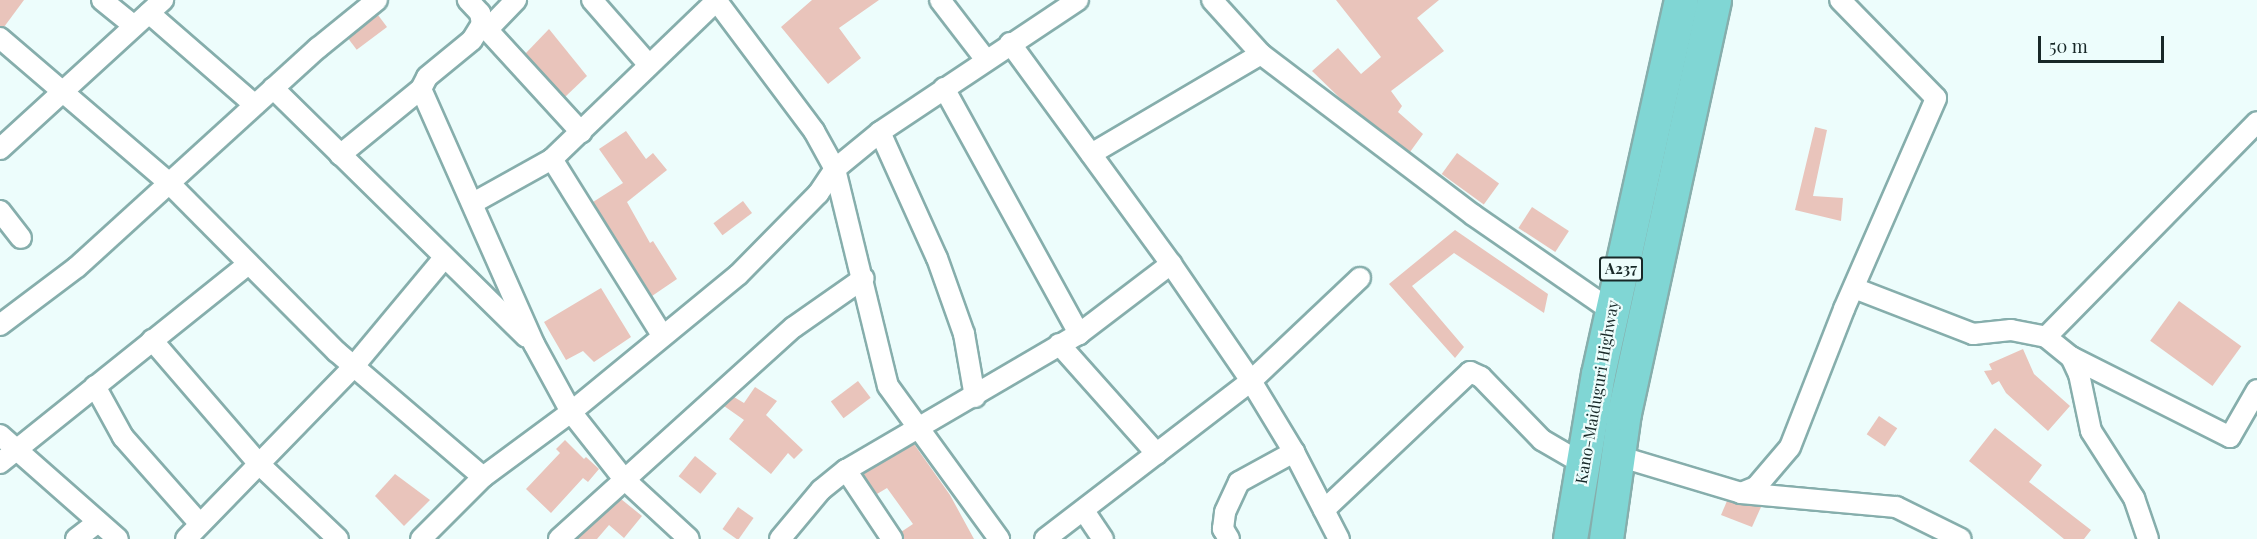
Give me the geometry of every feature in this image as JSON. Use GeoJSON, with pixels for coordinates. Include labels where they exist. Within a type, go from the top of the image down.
{"type":"FeatureCollection","features":[{"type":"Feature","properties":{"kind":"highway","name":"Kano-Maiduguri Highway"},"geometry":{"type":"LineString","coordinates":[[1570,539],[1612,311],[1681,0]]}},
{"type":"Feature","properties":{"kind":"highway","name":"Kano-Maiduguri Highway"},"geometry":{"type":"LineString","coordinates":[[1606,539],[1624,413],[1714,0]]}},
{"type":"Feature","properties":{"kind":"street"},"geometry":{"type":"LineString","coordinates":[[102,0],[148,13],[255,105]]}},
{"type":"Feature","properties":{"kind":"street"},"geometry":{"type":"LineString","coordinates":[[0,325],[77,267],[273,88],[377,0]]}},
{"type":"Feature","properties":{"kind":"street"},"geometry":{"type":"LineString","coordinates":[[468,0],[480,13],[484,27],[581,132]]}},
{"type":"Feature","properties":{"kind":"street"},"geometry":{"type":"LineString","coordinates":[[340,155],[421,89],[427,77],[516,0]]}},
{"type":"Feature","properties":{"kind":"street"},"geometry":{"type":"LineString","coordinates":[[592,0],[649,65]]}},
{"type":"Feature","properties":{"kind":"street"},"geometry":{"type":"LineString","coordinates":[[473,203],[552,159],[717,0],[814,131],[835,169],[864,278],[888,386],[999,539]]}},
{"type":"Feature","properties":{"kind":"street"},"geometry":{"type":"LineString","coordinates":[[940,0],[986,60]]}},
{"type":"Feature","properties":{"kind":"street"},"geometry":{"type":"LineString","coordinates":[[421,539],[483,477],[571,412],[662,335],[738,275],[818,194],[835,169],[880,132],[1010,43],[1078,0]]}},
{"type":"Feature","properties":{"kind":"street"},"geometry":{"type":"LineString","coordinates":[[1741,493],[1756,487],[1790,447],[1854,288],[1936,98],[1840,0]]}},
{"type":"Feature","properties":{"kind":"street"},"geometry":{"type":"LineString","coordinates":[[1219,2],[1261,54],[1473,215],[1612,311]]}},
{"type":"Feature","properties":{"kind":"street"},"geometry":{"type":"LineString","coordinates":[[0,149],[63,94],[148,13]]}},
{"type":"Feature","properties":{"kind":"street"},"geometry":{"type":"LineString","coordinates":[[0,38],[169,183],[248,265],[354,366],[483,477]]}},
{"type":"Feature","properties":{"kind":"street"},"geometry":{"type":"LineString","coordinates":[[1010,43],[1171,264],[1251,381],[1294,452],[1339,539]]}},
{"type":"Feature","properties":{"kind":"street"},"geometry":{"type":"LineString","coordinates":[[1091,153],[1261,54]]}},
{"type":"Feature","properties":{"kind":"street"},"geometry":{"type":"LineString","coordinates":[[273,88],[534,344]]}},
{"type":"Feature","properties":{"kind":"street"},"geometry":{"type":"LineString","coordinates":[[944,88],[1079,334]]}},
{"type":"Feature","properties":{"kind":"street"},"geometry":{"type":"LineString","coordinates":[[421,89],[534,344],[571,412],[624,479],[689,539]]}},
{"type":"Feature","properties":{"kind":"street"},"geometry":{"type":"LineString","coordinates":[[2046,337],[2257,122]]}},
{"type":"Feature","properties":{"kind":"street"},"geometry":{"type":"LineString","coordinates":[[880,132],[937,258],[964,334],[975,397]]}},
{"type":"Feature","properties":{"kind":"street"},"geometry":{"type":"LineString","coordinates":[[552,159],[662,335]]}},
{"type":"Feature","properties":{"kind":"street"},"geometry":{"type":"LineString","coordinates":[[0,211],[21,237]]}},
{"type":"Feature","properties":{"kind":"street"},"geometry":{"type":"LineString","coordinates":[[186,539],[354,366],[444,258]]}},
{"type":"Feature","properties":{"kind":"street"},"geometry":{"type":"LineString","coordinates":[[780,539],[821,490],[846,470],[975,397],[1059,344],[1079,334],[1171,264]]}},
{"type":"Feature","properties":{"kind":"street"},"geometry":{"type":"LineString","coordinates":[[0,463],[248,265]]}},
{"type":"Feature","properties":{"kind":"street"},"geometry":{"type":"LineString","coordinates":[[559,539],[794,327],[864,278]]}},
{"type":"Feature","properties":{"kind":"street"},"geometry":{"type":"LineString","coordinates":[[1045,539],[1251,381],[1360,278]]}},
{"type":"Feature","properties":{"kind":"street"},"geometry":{"type":"LineString","coordinates":[[1854,288],[1973,334],[2012,330],[2046,337],[2071,357],[2230,437],[2257,390]]}},
{"type":"Feature","properties":{"kind":"street"},"geometry":{"type":"LineString","coordinates":[[152,340],[258,463],[338,539]]}},
{"type":"Feature","properties":{"kind":"street"},"geometry":{"type":"LineString","coordinates":[[1059,344],[1157,454]]}},
{"type":"Feature","properties":{"kind":"street"},"geometry":{"type":"LineString","coordinates":[[2071,357],[2079,374],[2091,431],[2134,498],[2148,539]]}},
{"type":"Feature","properties":{"kind":"street"},"geometry":{"type":"LineString","coordinates":[[1324,510],[1470,372],[1481,377],[1542,440],[1585,465]]}},
{"type":"Feature","properties":{"kind":"street"},"geometry":{"type":"LineString","coordinates":[[95,386],[123,437],[200,524]]}},
{"type":"Feature","properties":{"kind":"street"},"geometry":{"type":"LineString","coordinates":[[0,435],[118,539]]}},
{"type":"Feature","properties":{"kind":"street"},"geometry":{"type":"LineString","coordinates":[[1229,539],[1223,529],[1225,512],[1239,482],[1294,452]]}},
{"type":"Feature","properties":{"kind":"street"},"geometry":{"type":"LineString","coordinates":[[1618,456],[1741,493],[1896,507],[1960,539]]}},
{"type":"Feature","properties":{"kind":"street"},"geometry":{"type":"LineString","coordinates":[[846,470],[892,539]]}},
{"type":"Feature","properties":{"kind":"street"},"geometry":{"type":"LineString","coordinates":[[1083,511],[1103,539]]}},
{"type":"Feature","properties":{"kind":"street"},"geometry":{"type":"LineString","coordinates":[[76,539],[98,522]]}},
{"type":"Feature","properties":{"kind":"building"},"geometry":{"type":"Polygon","coordinates":[[[0,0],[24,0],[4,27],[0,26],[0,0]]]}},
{"type":"Feature","properties":{"kind":"building"},"geometry":{"type":"Polygon","coordinates":[[[812,0],[879,0],[839,28],[861,58],[828,84],[781,27],[812,0]]]}},
{"type":"Feature","properties":{"kind":"building"},"geometry":{"type":"Polygon","coordinates":[[[1336,0],[1439,0],[1417,18],[1444,51],[1391,91],[1402,106],[1398,112],[1423,134],[1410,152],[1344,102],[1312,71],[1338,48],[1361,74],[1381,57],[1336,0]]]}},
{"type":"Feature","properties":{"kind":"building"},"geometry":{"type":"Polygon","coordinates":[[[378,15],[387,27],[357,50],[348,38],[378,15]]]}},
{"type":"Feature","properties":{"kind":"building"},"geometry":{"type":"Polygon","coordinates":[[[549,29],[587,76],[565,97],[525,54],[549,29]]]}},
{"type":"Feature","properties":{"kind":"building"},"geometry":{"type":"Polygon","coordinates":[[[1815,127],[1827,130],[1813,196],[1843,198],[1841,221],[1795,210],[1815,127]]]}},
{"type":"Feature","properties":{"kind":"building"},"geometry":{"type":"Polygon","coordinates":[[[626,131],[646,159],[653,153],[667,170],[627,202],[650,243],[653,241],[677,279],[652,296],[593,202],[623,183],[599,149],[626,131]]]}},
{"type":"Feature","properties":{"kind":"building"},"geometry":{"type":"Polygon","coordinates":[[[1457,153],[1499,184],[1484,205],[1442,174],[1457,153]]]}},
{"type":"Feature","properties":{"kind":"building"},"geometry":{"type":"Polygon","coordinates":[[[743,201],[752,213],[722,235],[713,223],[743,201]]]}},
{"type":"Feature","properties":{"kind":"building"},"geometry":{"type":"Polygon","coordinates":[[[1532,207],[1569,231],[1555,252],[1518,228],[1532,207]]]}},
{"type":"Feature","properties":{"kind":"building"},"geometry":{"type":"Polygon","coordinates":[[[1455,230],[1548,294],[1544,313],[1454,253],[1412,286],[1464,347],[1455,358],[1389,284],[1455,230]]]}},
{"type":"Feature","properties":{"kind":"building"},"geometry":{"type":"Polygon","coordinates":[[[601,288],[631,337],[594,362],[583,351],[566,360],[544,322],[601,288]]]}},
{"type":"Feature","properties":{"kind":"building"},"geometry":{"type":"Polygon","coordinates":[[[2179,301],[2241,346],[2212,386],[2150,341],[2179,301]]]}},
{"type":"Feature","properties":{"kind":"building"},"geometry":{"type":"Polygon","coordinates":[[[2023,349],[2034,374],[2070,406],[2048,431],[2006,393],[1999,381],[1992,385],[1984,371],[1992,370],[1989,364],[2023,349]]]}},
{"type":"Feature","properties":{"kind":"building"},"geometry":{"type":"Polygon","coordinates":[[[858,381],[871,398],[843,418],[831,401],[858,381]]]}},
{"type":"Feature","properties":{"kind":"building"},"geometry":{"type":"Polygon","coordinates":[[[755,387],[777,401],[766,415],[803,450],[794,459],[788,453],[771,474],[729,439],[744,420],[724,406],[734,397],[744,403],[755,387]]]}},
{"type":"Feature","properties":{"kind":"building"},"geometry":{"type":"Polygon","coordinates":[[[1879,416],[1897,428],[1885,447],[1867,434],[1879,416]]]}},
{"type":"Feature","properties":{"kind":"building"},"geometry":{"type":"Polygon","coordinates":[[[1995,428],[2042,465],[2029,482],[2091,530],[2084,539],[2064,539],[1969,461],[1995,428]]]}},
{"type":"Feature","properties":{"kind":"building"},"geometry":{"type":"Polygon","coordinates":[[[565,440],[584,459],[586,457],[599,469],[588,482],[583,478],[551,513],[526,489],[560,453],[556,449],[565,440]]]}},
{"type":"Feature","properties":{"kind":"building"},"geometry":{"type":"Polygon","coordinates":[[[914,444],[950,495],[974,539],[904,539],[901,532],[913,524],[887,488],[877,494],[863,474],[914,444]]]}},
{"type":"Feature","properties":{"kind":"building"},"geometry":{"type":"Polygon","coordinates":[[[695,456],[717,474],[700,494],[679,476],[695,456]]]}},
{"type":"Feature","properties":{"kind":"building"},"geometry":{"type":"Polygon","coordinates":[[[395,474],[430,500],[404,526],[375,496],[395,474]]]}},
{"type":"Feature","properties":{"kind":"building"},"geometry":{"type":"Polygon","coordinates":[[[621,499],[642,516],[624,538],[609,525],[597,539],[577,539],[621,499]]]}},
{"type":"Feature","properties":{"kind":"building"},"geometry":{"type":"Polygon","coordinates":[[[1727,501],[1761,507],[1752,527],[1721,515],[1727,501]]]}},
{"type":"Feature","properties":{"kind":"building"},"geometry":{"type":"Polygon","coordinates":[[[738,507],[754,518],[739,539],[723,529],[738,507]]]}}]}
